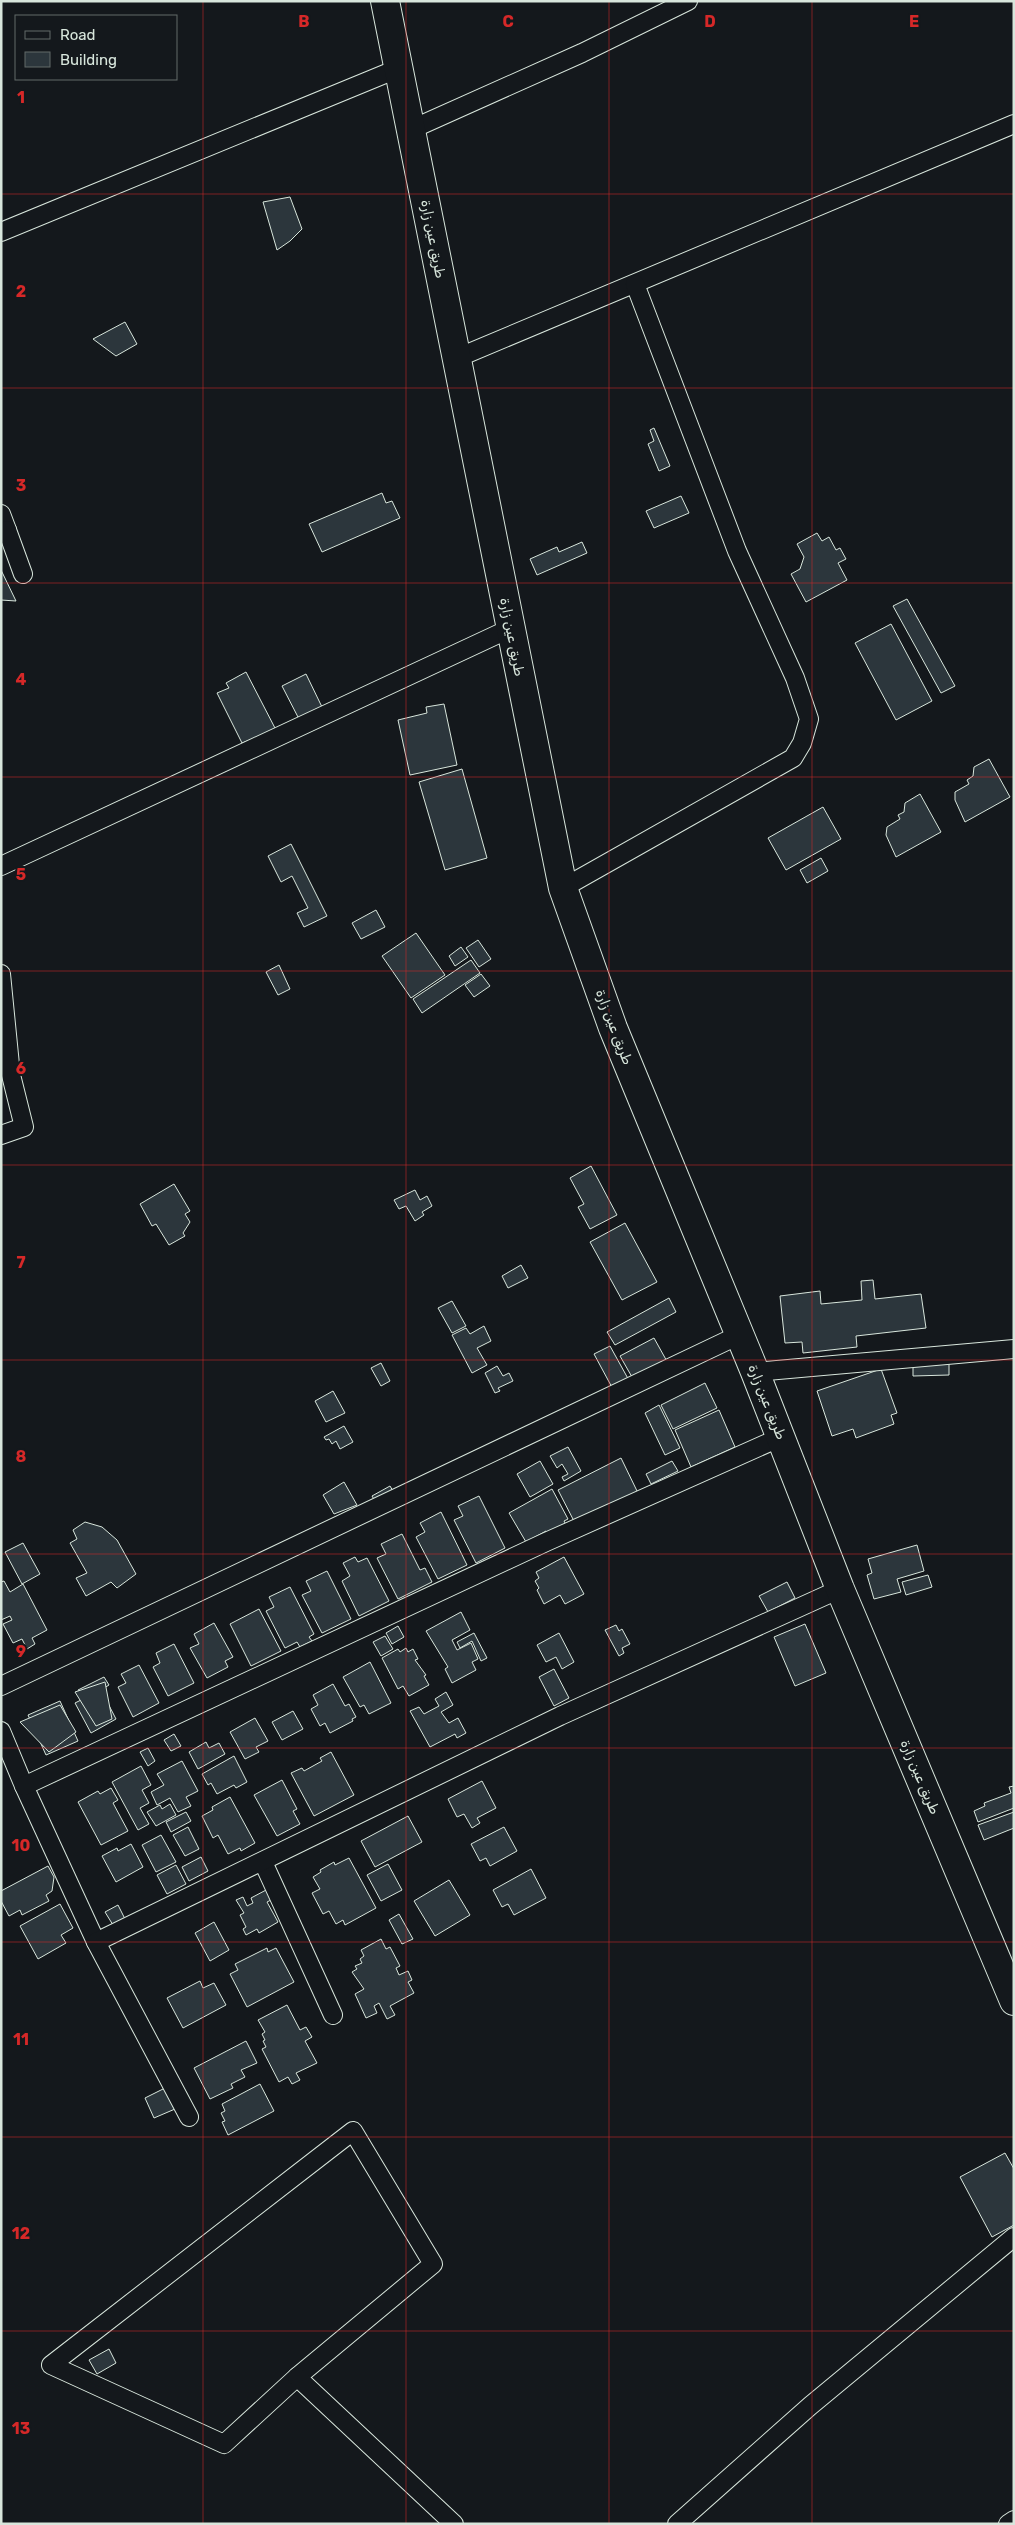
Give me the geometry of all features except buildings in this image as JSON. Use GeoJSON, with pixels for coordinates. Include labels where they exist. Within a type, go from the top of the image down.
{"type":"FeatureCollection","features":[{"type":"Feature","properties":{"kind":"main road","name":"طريق عين زارة"},"geometry":{"type":"LineString","coordinates":[[385,1],[397,69],[563,888],[613,1028],[738,1335],[755,1372],[840,1589],[1014,2001]]}},
{"type":"Feature","properties":{"kind":"street"},"geometry":{"type":"LineString","coordinates":[[410,130],[582,53],[688,1]]}},
{"type":"Feature","properties":{"kind":"street"},"geometry":{"type":"LineString","coordinates":[[1,232],[397,69]]}},
{"type":"Feature","properties":{"kind":"street"},"geometry":{"type":"LineString","coordinates":[[457,358],[1014,124]]}},
{"type":"Feature","properties":{"kind":"street"},"geometry":{"type":"LineString","coordinates":[[563,888],[793,758],[802,743],[809,719],[796,678],[737,551],[635,284]]}},
{"type":"Feature","properties":{"kind":"street"},"geometry":{"type":"LineString","coordinates":[[3,525],[23,574]]}},
{"type":"Feature","properties":{"kind":"street"},"geometry":{"type":"LineString","coordinates":[[1,866],[510,629]]}},
{"type":"Feature","properties":{"kind":"street"},"geometry":{"type":"LineString","coordinates":[[1,974],[11,1074],[24,1127],[1,1135]]}},
{"type":"Feature","properties":{"kind":"street"},"geometry":{"type":"LineString","coordinates":[[1,1686],[738,1335]]}},
{"type":"Feature","properties":{"kind":"street"},"geometry":{"type":"LineString","coordinates":[[755,1372],[1014,1349]]}},
{"type":"Feature","properties":{"kind":"street"},"geometry":{"type":"LineString","coordinates":[[24,1786],[536,1546],[781,1437]]}},
{"type":"Feature","properties":{"kind":"street"},"geometry":{"type":"LineString","coordinates":[[96,1942],[560,1716],[840,1589]]}},
{"type":"Feature","properties":{"kind":"street"},"geometry":{"type":"LineString","coordinates":[[1,1731],[24,1786],[96,1942],[189,2116]]}},
{"type":"Feature","properties":{"kind":"street"},"geometry":{"type":"LineString","coordinates":[[263,1862],[333,2015]]}},
{"type":"Feature","properties":{"kind":"street"},"geometry":{"type":"LineString","coordinates":[[353,2131],[433,2264],[297,2377],[224,2444],[51,2365],[353,2131]]}},
{"type":"Feature","properties":{"kind":"street"},"geometry":{"type":"LineString","coordinates":[[677,2524],[810,2406],[1014,2237]]}},
{"type":"Feature","properties":{"kind":"street"},"geometry":{"type":"LineString","coordinates":[[297,2377],[454,2524]]}},
{"type":"Feature","properties":{"kind":"street"},"geometry":{"type":"LineString","coordinates":[[1008,2524],[1014,2520]]}}]}
